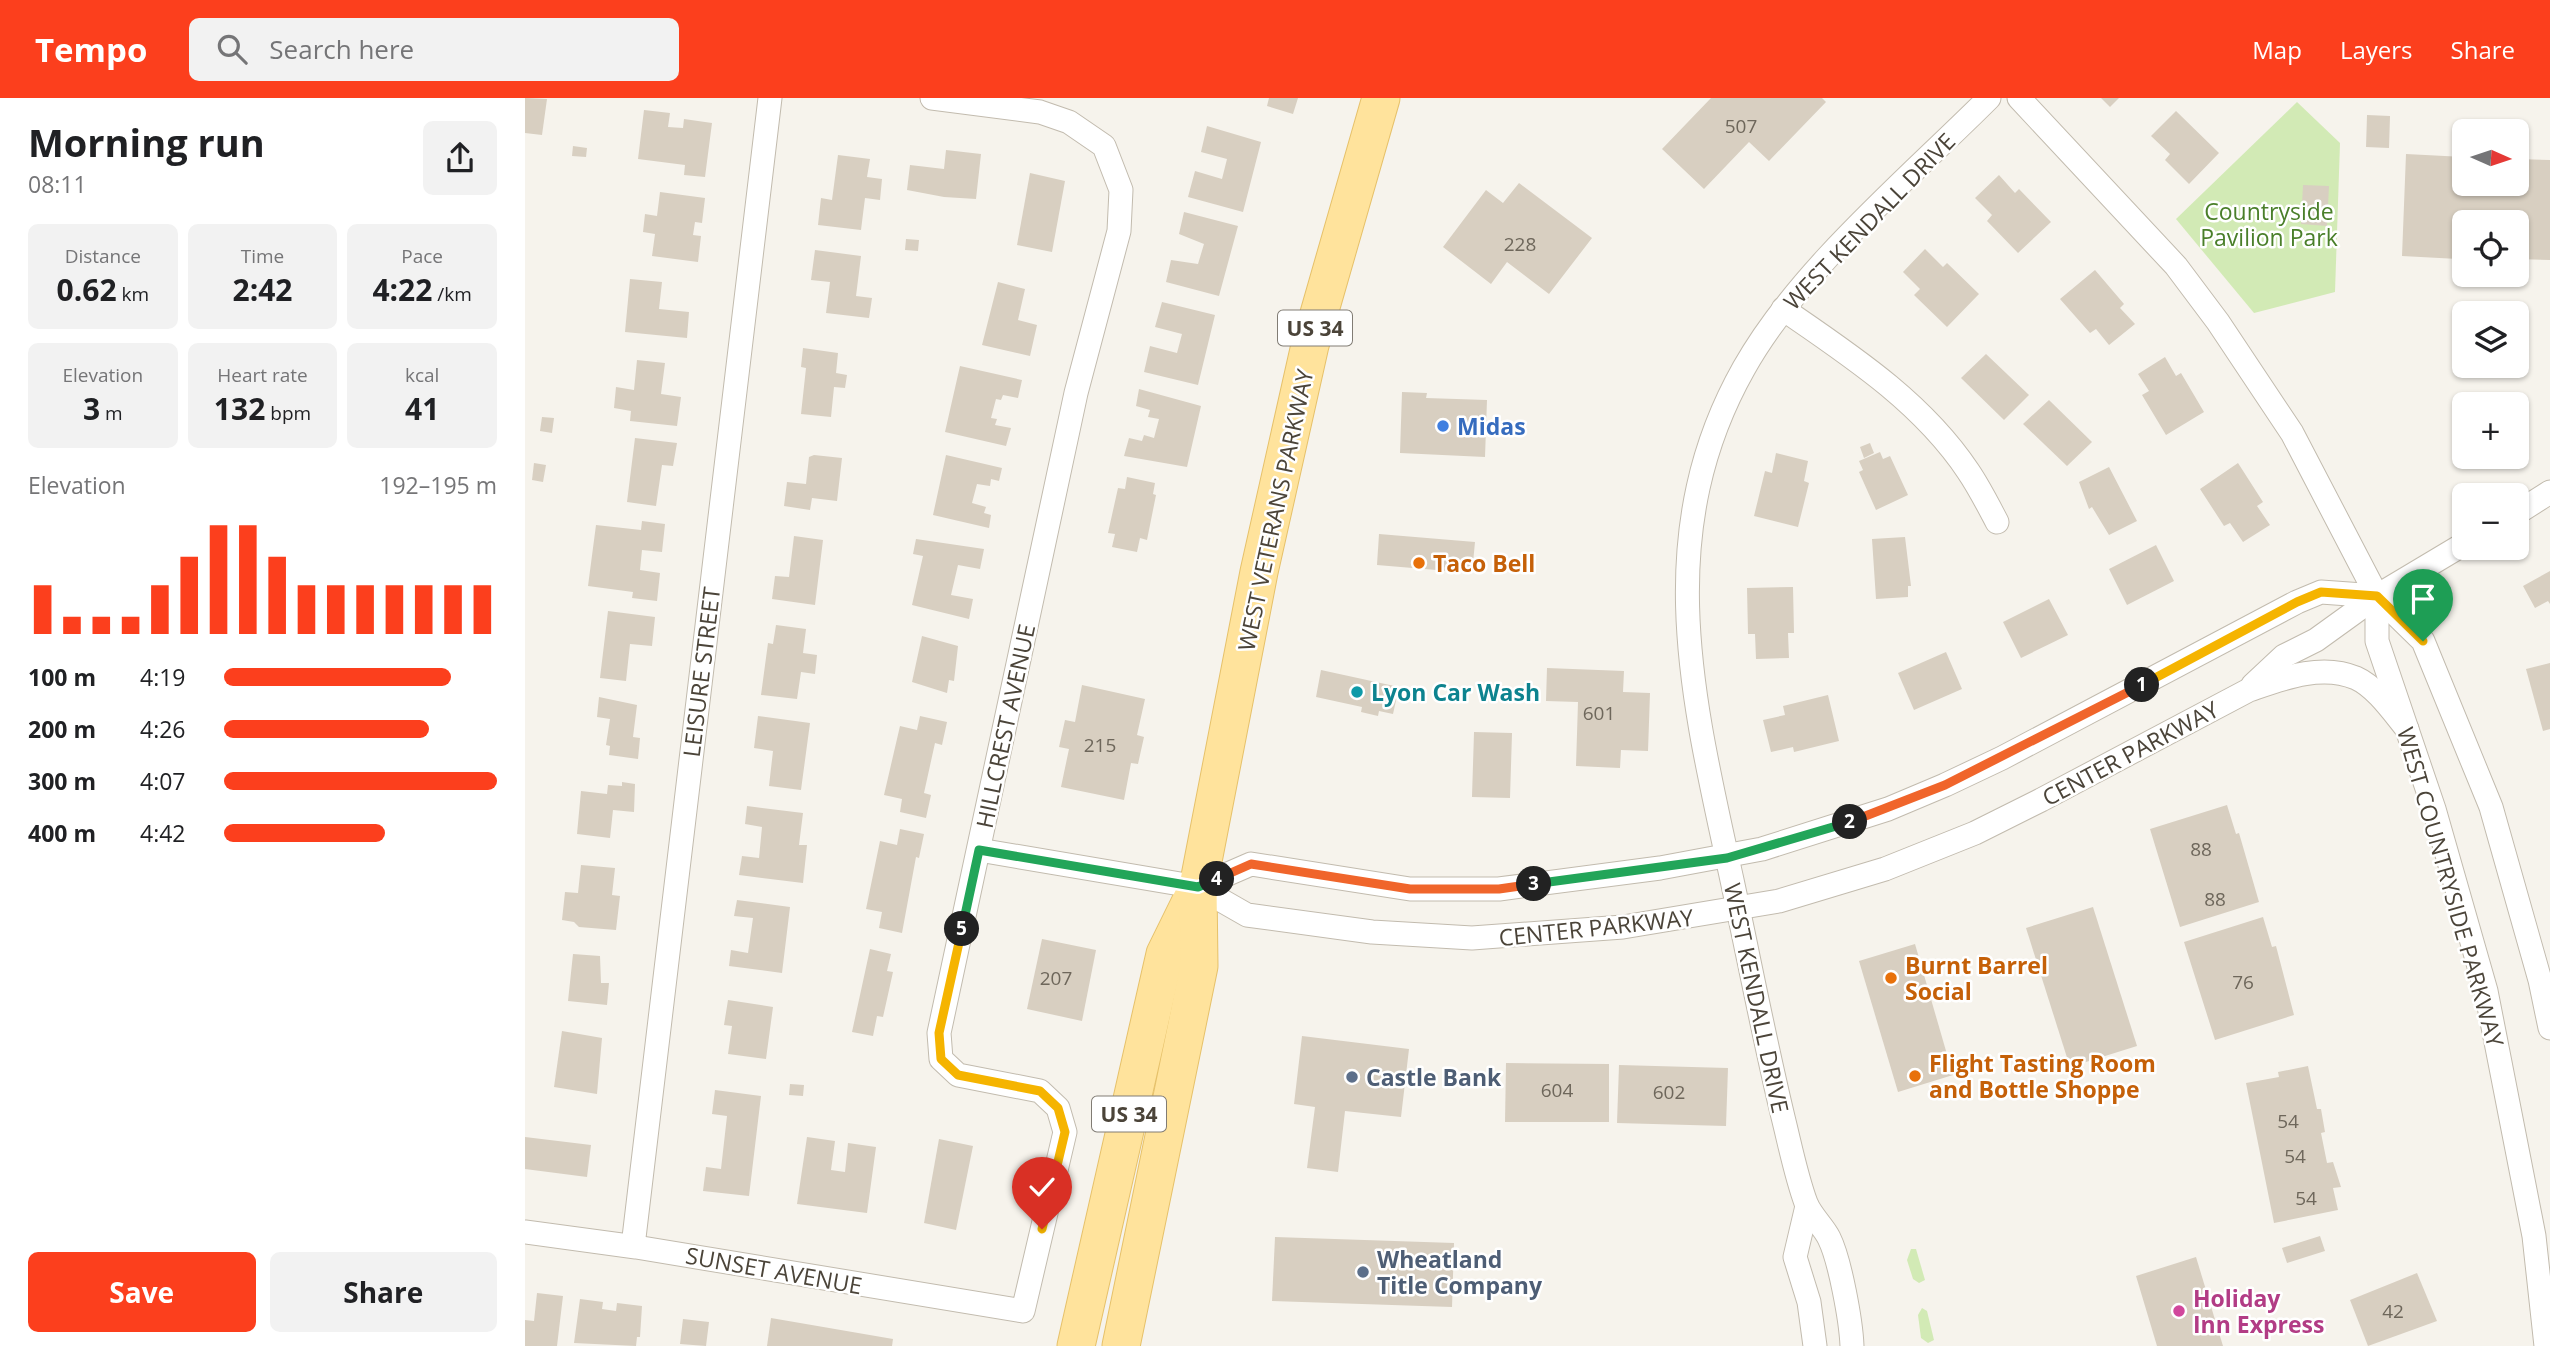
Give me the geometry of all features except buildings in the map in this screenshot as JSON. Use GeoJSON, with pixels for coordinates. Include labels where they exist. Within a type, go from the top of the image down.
{"type":"FeatureCollection","features":[{"type":"Feature","properties":{"kind":"main road","name":"WEST VETERANS PARKWAY"},"geometry":{"type":"LineString","coordinates":[[1121,1346],[1199,966],[1198,887],[1259,572],[1310,345],[1381,98]]}},
{"type":"Feature","properties":{"kind":"main road","name":"WEST VETERANS PARKWAY"},"geometry":{"type":"LineString","coordinates":[[1076,1346],[1165,954],[1198,887]]}},
{"type":"Feature","properties":{"kind":"street","name":"LEISURE STREET"},"geometry":{"type":"LineString","coordinates":[[633,1246],[770,98]]}},
{"type":"Feature","properties":{"kind":"street","name":"HILLCREST AVENUE"},"geometry":{"type":"LineString","coordinates":[[932,98],[1041,112],[1069,122],[1104,146],[1121,190],[1119,231],[1076,393],[939,1033],[941,1059],[958,1075],[1040,1091],[1058,1108],[1065,1132],[1023,1311]]}},
{"type":"Feature","properties":{"kind":"street","name":"WEST KENDALL DRIVE"},"geometry":{"type":"LineString","coordinates":[[1852,1346],[1846,1304],[1830,1239],[1807,1206],[1783,1116],[1727,858],[1689,663],[1686,601],[1688,550],[1713,435],[1744,369],[1783,309],[1831,256],[1989,98]]}},
{"type":"Feature","properties":{"kind":"street","name":"WEST COUNTRYSIDE PARKWAY"},"geometry":{"type":"LineString","coordinates":[[2019,98],[2176,266],[2218,322],[2292,433],[2377,596],[2423,641],[2491,807],[2545,979],[2550,1028]]}},
{"type":"Feature","properties":{"kind":"street"},"geometry":{"type":"LineString","coordinates":[[1783,309],[1876,374],[1925,420],[1967,470],[1997,522]]}},
{"type":"Feature","properties":{"kind":"street"},"geometry":{"type":"LineString","coordinates":[[2529,505],[2550,492]]}},
{"type":"Feature","properties":{"kind":"street","name":"CENTER PARKWAY"},"geometry":{"type":"LineString","coordinates":[[2249,690],[2284,656],[2316,640],[2377,596],[2452,551]]}},
{"type":"Feature","properties":{"kind":"street"},"geometry":{"type":"LineString","coordinates":[[1198,887],[1251,864],[1410,889],[1499,889],[1727,858],[1809,836],[1945,785],[2321,592],[2377,596]]}},
{"type":"Feature","properties":{"kind":"street","name":"WEST COUNTRYSIDE PARKWAY"},"geometry":{"type":"LineString","coordinates":[[2377,596],[2377,641],[2434,809],[2486,991],[2534,1236],[2546,1346]]}},
{"type":"Feature","properties":{"kind":"street","name":"CENTER PARKWAY"},"geometry":{"type":"LineString","coordinates":[[979,850],[1198,887],[1247,915],[1383,933],[1472,939],[1623,927],[1779,901],[1885,869],[1975,833],[2249,690],[2292,675],[2326,673],[2356,678],[2379,697],[2407,729]]}},
{"type":"Feature","properties":{"kind":"street","name":"WEST KENDALL DRIVE"},"geometry":{"type":"LineString","coordinates":[[1807,1206],[1795,1257],[1809,1302],[1815,1346]]}},
{"type":"Feature","properties":{"kind":"street","name":"SUNSET AVENUE"},"geometry":{"type":"LineString","coordinates":[[525,1233],[633,1246],[1023,1311]]}},
{"type":"Feature","properties":{"kind":"green space","name":"Countryside Pavilion Park"},"geometry":{"type":"Polygon","coordinates":[[[2297,102],[2340,143],[2335,292],[2254,313],[2176,219],[2297,102]]]}},
{"type":"Feature","properties":{"kind":"green space"},"geometry":{"type":"Polygon","coordinates":[[[1911,1249],[1916,1249],[1925,1280],[1919,1283],[1913,1279],[1907,1260],[1911,1249]]]}},
{"type":"Feature","properties":{"kind":"green space"},"geometry":{"type":"Polygon","coordinates":[[[1922,1308],[1927,1311],[1934,1340],[1928,1343],[1921,1338],[1918,1315],[1922,1308]]]}},
{"type":"Feature","properties":{"kind":"place","name":"Midas"},"geometry":{"type":"Point","coordinates":[1443,426]}},
{"type":"Feature","properties":{"kind":"place","name":"Taco Bell"},"geometry":{"type":"Point","coordinates":[1419,563]}},
{"type":"Feature","properties":{"kind":"place","name":"Lyon Car Wash"},"geometry":{"type":"Point","coordinates":[1357,692]}},
{"type":"Feature","properties":{"kind":"place","name":"Burnt Barrel Social"},"geometry":{"type":"Point","coordinates":[1891,978]}},
{"type":"Feature","properties":{"kind":"place","name":"Flight Tasting Room and Bottle Shoppe"},"geometry":{"type":"Point","coordinates":[1915,1076]}},
{"type":"Feature","properties":{"kind":"place","name":"Castle Bank"},"geometry":{"type":"Point","coordinates":[1352,1077]}},
{"type":"Feature","properties":{"kind":"place","name":"Wheatland Title Company"},"geometry":{"type":"Point","coordinates":[1363,1272]}},
{"type":"Feature","properties":{"kind":"place","name":"Holiday Inn Express"},"geometry":{"type":"Point","coordinates":[2179,1311]}},
{"type":"Feature","properties":{"kind":"route"},"geometry":{"type":"LineString","coordinates":[[1042,1229],[1065,1132],[1058,1108],[1040,1091],[958,1075],[941,1059],[939,1033],[979,850],[1198,887],[1251,864],[1410,889],[1499,889],[1660,868],[1727,858],[1762,849],[1888,809],[2002,758],[2297,602],[2321,592],[2377,596],[2423,641]]}}]}
